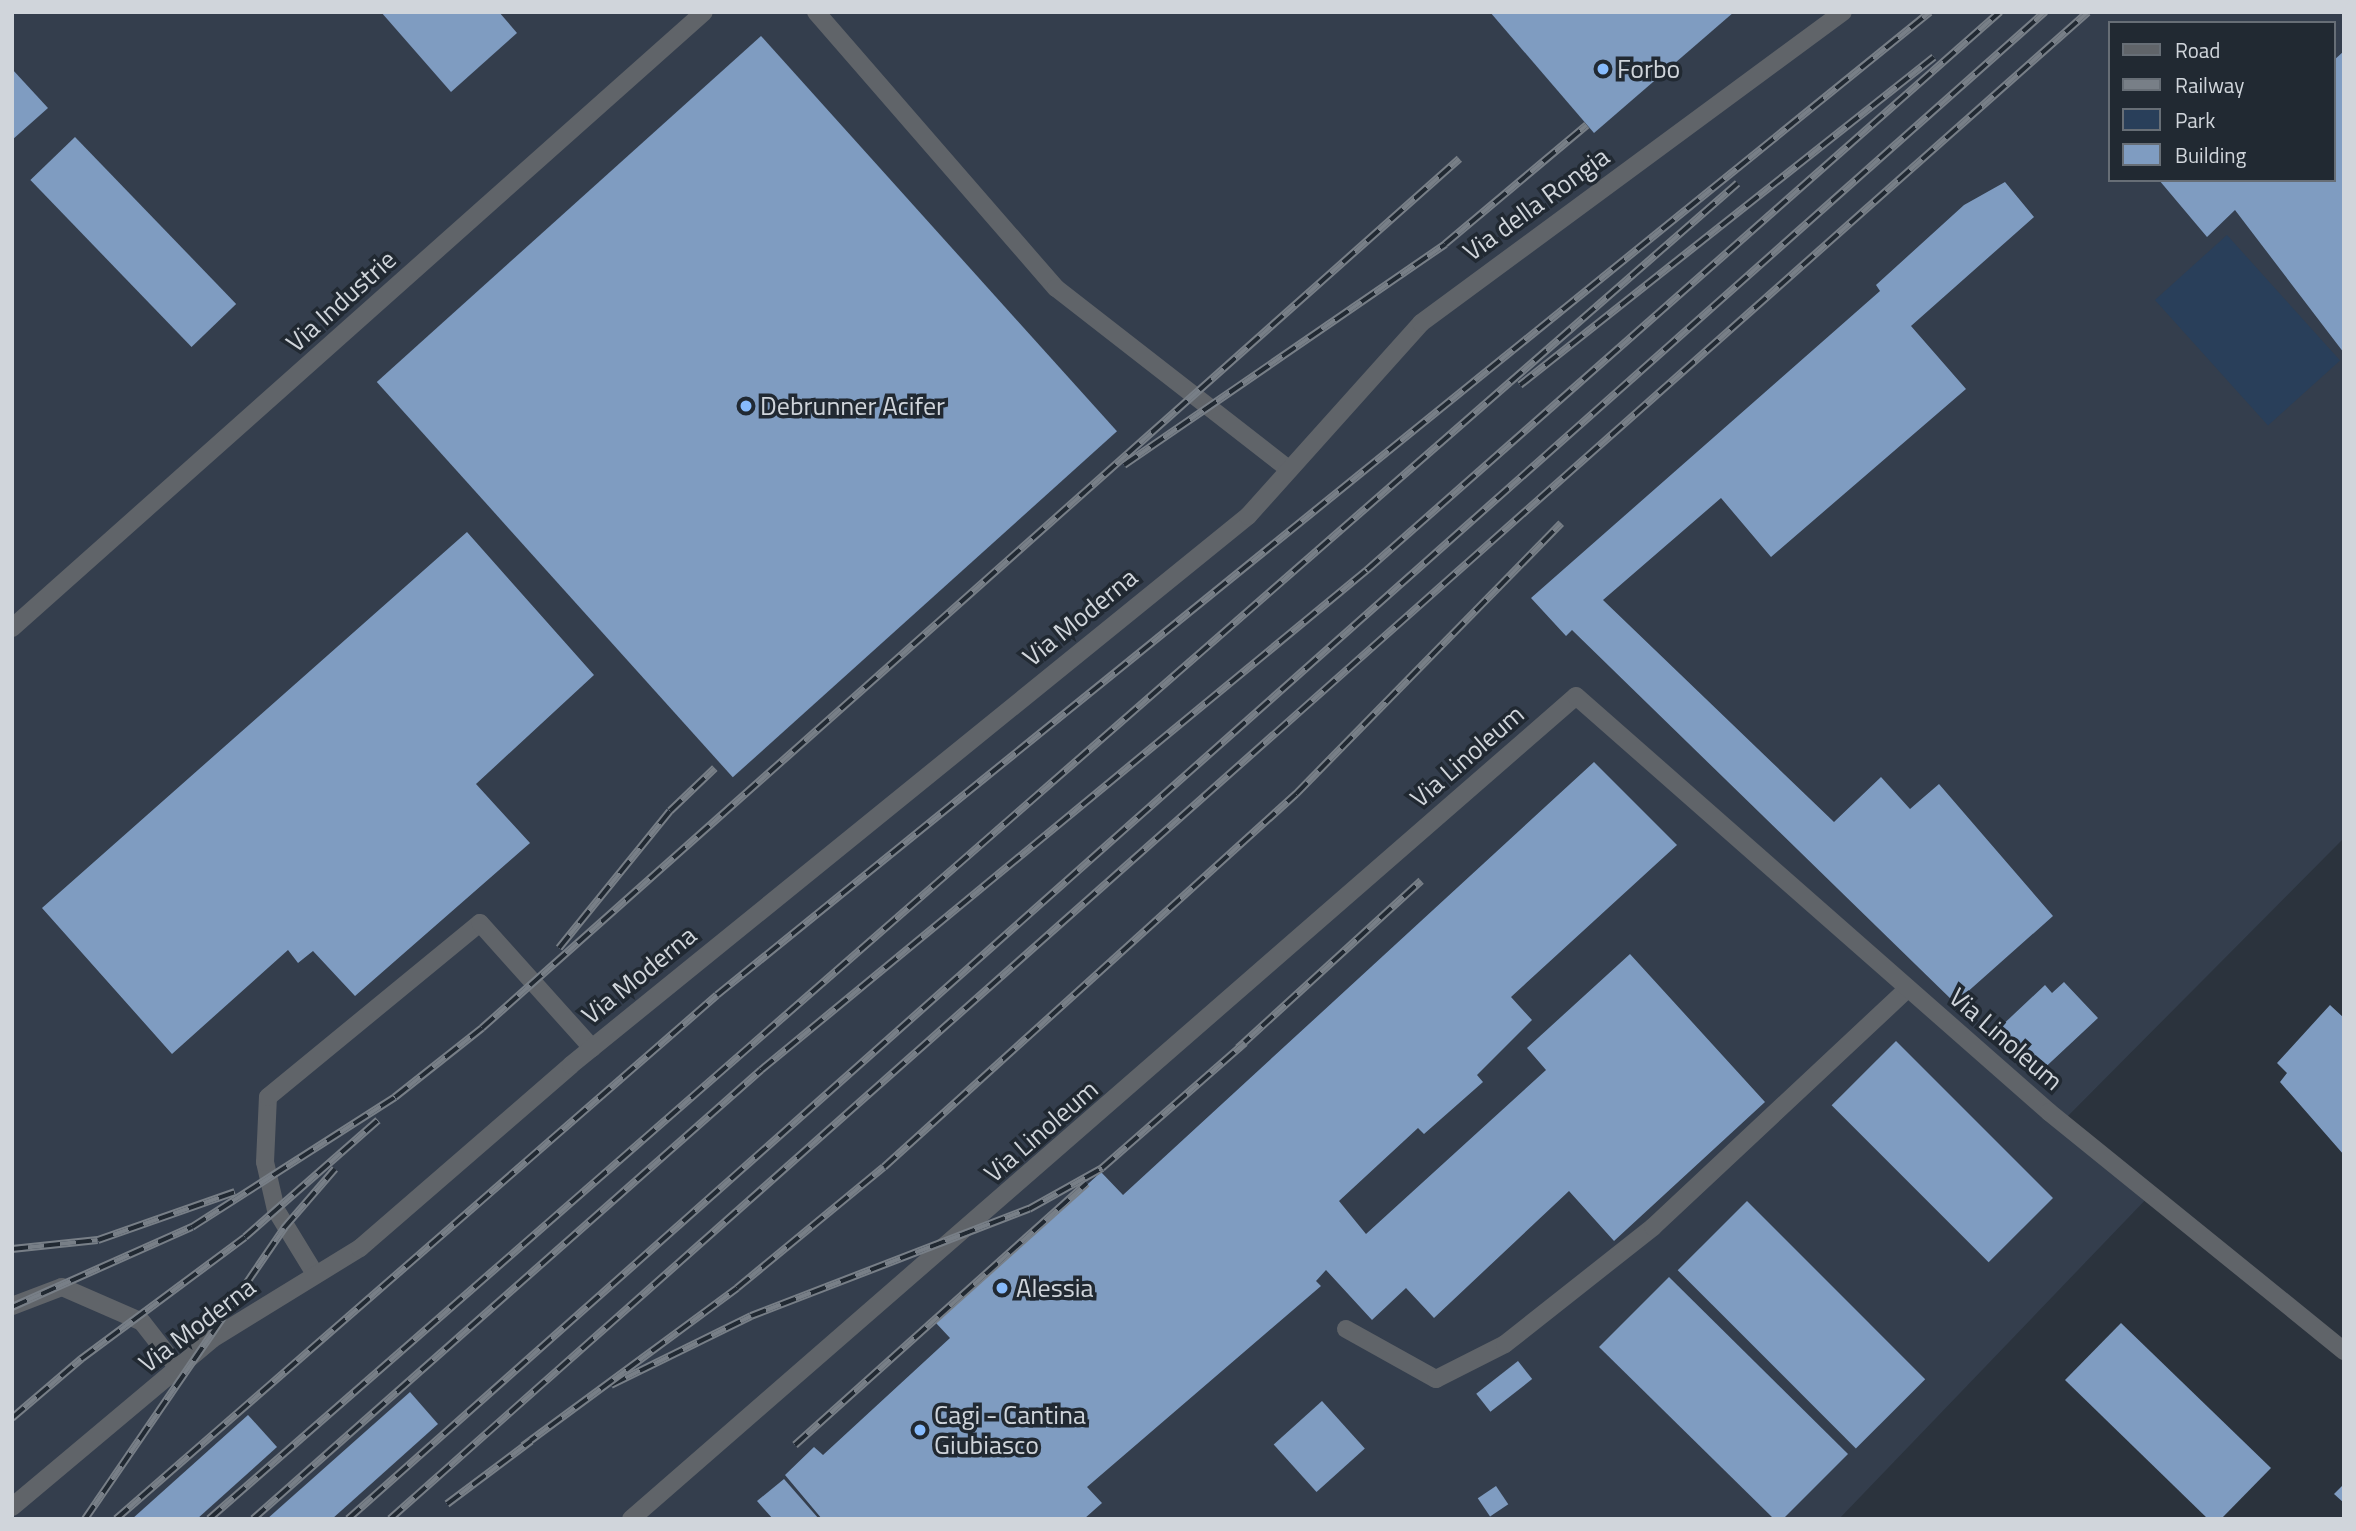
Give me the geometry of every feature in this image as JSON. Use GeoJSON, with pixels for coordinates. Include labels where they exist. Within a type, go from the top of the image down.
{"type":"FeatureCollection","features":[{"type":"Feature","properties":{"kind":"street","name":"Via Industrie"},"geometry":{"type":"LineString","coordinates":[[12,628],[704,12]]}},
{"type":"Feature","properties":{"kind":"street"},"geometry":{"type":"LineString","coordinates":[[816,12],[1056,288],[1287,468]]}},
{"type":"Feature","properties":{"kind":"street","name":"Via della Rongia"},"geometry":{"type":"LineString","coordinates":[[1287,468],[1421,323],[1843,12]]}},
{"type":"Feature","properties":{"kind":"street","name":"Via Moderna"},"geometry":{"type":"LineString","coordinates":[[12,1507],[178,1368],[315,1274],[360,1248],[592,1048],[1248,516],[1287,468]]}},
{"type":"Feature","properties":{"kind":"street","name":"Via Linoleum"},"geometry":{"type":"LineString","coordinates":[[631,1519],[1576,695],[2049,1112],[2344,1350]]}},
{"type":"Feature","properties":{"kind":"street"},"geometry":{"type":"LineString","coordinates":[[315,1274],[276,1210],[265,1162],[268,1097],[480,923],[592,1048]]}},
{"type":"Feature","properties":{"kind":"street"},"geometry":{"type":"LineString","coordinates":[[1346,1329],[1436,1379],[1505,1344],[1653,1227],[1908,988]]}},
{"type":"Feature","properties":{"kind":"street"},"geometry":{"type":"LineString","coordinates":[[12,1306],[62,1287],[142,1322],[178,1368]]}},
{"type":"Feature","properties":{"kind":"shaded area"},"geometry":{"type":"Polygon","coordinates":[[[12,12],[2344,12],[2344,838],[2063,1121],[2151,1194],[1839,1519],[12,1519],[12,12]]]}},
{"type":"Feature","properties":{"kind":"green space"},"geometry":{"type":"Polygon","coordinates":[[[2227,235],[2340,361],[2268,425],[2155,300],[2227,235]]]}},
{"type":"Feature","properties":{"kind":"building"},"geometry":{"type":"Polygon","coordinates":[[[381,12],[499,12],[517,33],[451,92],[381,12]]]}},
{"type":"Feature","properties":{"kind":"building","name":"Forbo"},"geometry":{"type":"Polygon","coordinates":[[[1490,12],[1734,12],[1594,133],[1490,12]]]}},
{"type":"Feature","properties":{"kind":"building","name":"Debrunner Acifer"},"geometry":{"type":"Polygon","coordinates":[[[761,36],[1117,431],[733,777],[377,382],[761,36]]]}},
{"type":"Feature","properties":{"kind":"building"},"geometry":{"type":"Polygon","coordinates":[[[2344,51],[2344,353],[2235,210],[2207,237],[2161,182],[2335,182],[2335,59],[2344,51]]]}},
{"type":"Feature","properties":{"kind":"building"},"geometry":{"type":"Polygon","coordinates":[[[12,69],[48,108],[12,140],[12,69]]]}},
{"type":"Feature","properties":{"kind":"building"},"geometry":{"type":"Polygon","coordinates":[[[75,137],[236,304],[192,347],[30,180],[75,137]]]}},
{"type":"Feature","properties":{"kind":"building"},"geometry":{"type":"Polygon","coordinates":[[[2005,182],[2034,217],[1911,326],[1966,389],[1771,557],[1721,498],[1603,600],[1834,822],[1881,777],[1910,809],[1939,784],[2053,916],[1955,1003],[1572,630],[1566,636],[1531,598],[1880,291],[1876,285],[1964,205],[2005,182]]]}},
{"type":"Feature","properties":{"kind":"building"},"geometry":{"type":"Polygon","coordinates":[[[467,532],[594,675],[476,784],[530,843],[355,996],[313,951],[298,963],[288,950],[172,1054],[42,908],[467,532]]]}},
{"type":"Feature","properties":{"kind":"building"},"geometry":{"type":"Polygon","coordinates":[[[1594,762],[1677,845],[1511,997],[1532,1020],[1477,1075],[1483,1082],[1424,1134],[1418,1128],[1339,1201],[1366,1234],[1546,1070],[1527,1048],[1630,954],[1765,1102],[1614,1241],[1569,1191],[1434,1318],[1406,1288],[1372,1320],[1326,1270],[1316,1281],[1321,1286],[1087,1487],[1102,1503],[1084,1519],[822,1519],[785,1475],[814,1447],[823,1455],[950,1338],[936,1323],[1101,1172],[1123,1195],[1594,762]]]}},
{"type":"Feature","properties":{"kind":"building"},"geometry":{"type":"Polygon","coordinates":[[[2064,982],[2098,1018],[2037,1075],[1996,1031],[2045,985],[2052,993],[2064,982]]]}},
{"type":"Feature","properties":{"kind":"building"},"geometry":{"type":"Polygon","coordinates":[[[2330,1005],[2344,1018],[2344,1155],[2280,1082],[2287,1073],[2277,1063],[2330,1005]]]}},
{"type":"Feature","properties":{"kind":"building"},"geometry":{"type":"Polygon","coordinates":[[[1896,1041],[2053,1198],[1989,1262],[1832,1105],[1896,1041]]]}},
{"type":"Feature","properties":{"kind":"building"},"geometry":{"type":"Polygon","coordinates":[[[1747,1201],[1925,1379],[1856,1448],[1678,1270],[1747,1201]]]}},
{"type":"Feature","properties":{"kind":"building"},"geometry":{"type":"Polygon","coordinates":[[[1669,1277],[1848,1454],[1783,1519],[1774,1519],[1599,1347],[1669,1277]]]}},
{"type":"Feature","properties":{"kind":"building"},"geometry":{"type":"Polygon","coordinates":[[[2121,1323],[2271,1468],[2221,1519],[2208,1519],[2065,1380],[2121,1323]]]}},
{"type":"Feature","properties":{"kind":"building"},"geometry":{"type":"Polygon","coordinates":[[[1518,1361],[1532,1379],[1490,1412],[1476,1394],[1518,1361]]]}},
{"type":"Feature","properties":{"kind":"building"},"geometry":{"type":"Polygon","coordinates":[[[410,1392],[438,1424],[332,1519],[267,1519],[410,1392]]]}},
{"type":"Feature","properties":{"kind":"building"},"geometry":{"type":"Polygon","coordinates":[[[1322,1401],[1365,1449],[1317,1492],[1274,1444],[1322,1401]]]}},
{"type":"Feature","properties":{"kind":"building"},"geometry":{"type":"Polygon","coordinates":[[[248,1415],[277,1447],[197,1519],[132,1519],[248,1415]]]}},
{"type":"Feature","properties":{"kind":"building"},"geometry":{"type":"Polygon","coordinates":[[[784,1479],[819,1519],[773,1519],[757,1501],[784,1479]]]}},
{"type":"Feature","properties":{"kind":"building"},"geometry":{"type":"Polygon","coordinates":[[[2344,1484],[2344,1503],[2334,1494],[2344,1484]]]}},
{"type":"Feature","properties":{"kind":"building"},"geometry":{"type":"Polygon","coordinates":[[[1496,1486],[1508,1504],[1490,1517],[1478,1498],[1496,1486]]]}},
{"type":"Feature","properties":{"kind":"railway"},"geometry":{"type":"LineString","coordinates":[[116,1519],[717,995],[1930,12]]}},
{"type":"Feature","properties":{"kind":"railway"},"geometry":{"type":"LineString","coordinates":[[253,1519],[761,1070],[1367,570],[2000,12]]}},
{"type":"Feature","properties":{"kind":"railway"},"geometry":{"type":"LineString","coordinates":[[348,1519],[2045,12]]}},
{"type":"Feature","properties":{"kind":"railway"},"geometry":{"type":"LineString","coordinates":[[390,1519],[2088,12]]}},
{"type":"Feature","properties":{"kind":"railway"},"geometry":{"type":"LineString","coordinates":[[1520,385],[1934,57]]}},
{"type":"Feature","properties":{"kind":"railway"},"geometry":{"type":"LineString","coordinates":[[1124,465],[1445,244],[1587,125]]}},
{"type":"Feature","properties":{"kind":"railway"},"geometry":{"type":"LineString","coordinates":[[12,1307],[192,1227],[395,1097],[482,1028],[1459,159]]}},
{"type":"Feature","properties":{"kind":"railway"},"geometry":{"type":"LineString","coordinates":[[209,1519],[1738,183]]}},
{"type":"Feature","properties":{"kind":"railway"},"geometry":{"type":"LineString","coordinates":[[523,1446],[737,1288],[884,1167],[1296,794],[1561,523]]}},
{"type":"Feature","properties":{"kind":"railway"},"geometry":{"type":"LineString","coordinates":[[559,948],[670,811],[715,768]]}},
{"type":"Feature","properties":{"kind":"railway"},"geometry":{"type":"LineString","coordinates":[[1238,1048],[1421,881]]}},
{"type":"Feature","properties":{"kind":"railway"},"geometry":{"type":"LineString","coordinates":[[611,1385],[751,1316],[1029,1209],[1102,1168],[1245,1043]]}},
{"type":"Feature","properties":{"kind":"railway"},"geometry":{"type":"LineString","coordinates":[[12,1418],[81,1359],[245,1237],[378,1120]]}},
{"type":"Feature","properties":{"kind":"railway"},"geometry":{"type":"LineString","coordinates":[[85,1519],[284,1228],[335,1169]]}},
{"type":"Feature","properties":{"kind":"railway"},"geometry":{"type":"LineString","coordinates":[[795,1445],[1087,1183]]}},
{"type":"Feature","properties":{"kind":"railway"},"geometry":{"type":"LineString","coordinates":[[12,1249],[98,1240],[235,1192]]}},
{"type":"Feature","properties":{"kind":"railway"},"geometry":{"type":"LineString","coordinates":[[447,1504],[531,1441]]}},
{"type":"Feature","properties":{"kind":"place","name":"Forbo"},"geometry":{"type":"Point","coordinates":[1603,69]}},
{"type":"Feature","properties":{"kind":"place","name":"Debrunner Acifer"},"geometry":{"type":"Point","coordinates":[746,406]}},
{"type":"Feature","properties":{"kind":"place","name":"Alessia"},"geometry":{"type":"Point","coordinates":[1002,1288]}},
{"type":"Feature","properties":{"kind":"place","name":"Cagi - Cantina Giubiasco"},"geometry":{"type":"Point","coordinates":[920,1430]}}]}
